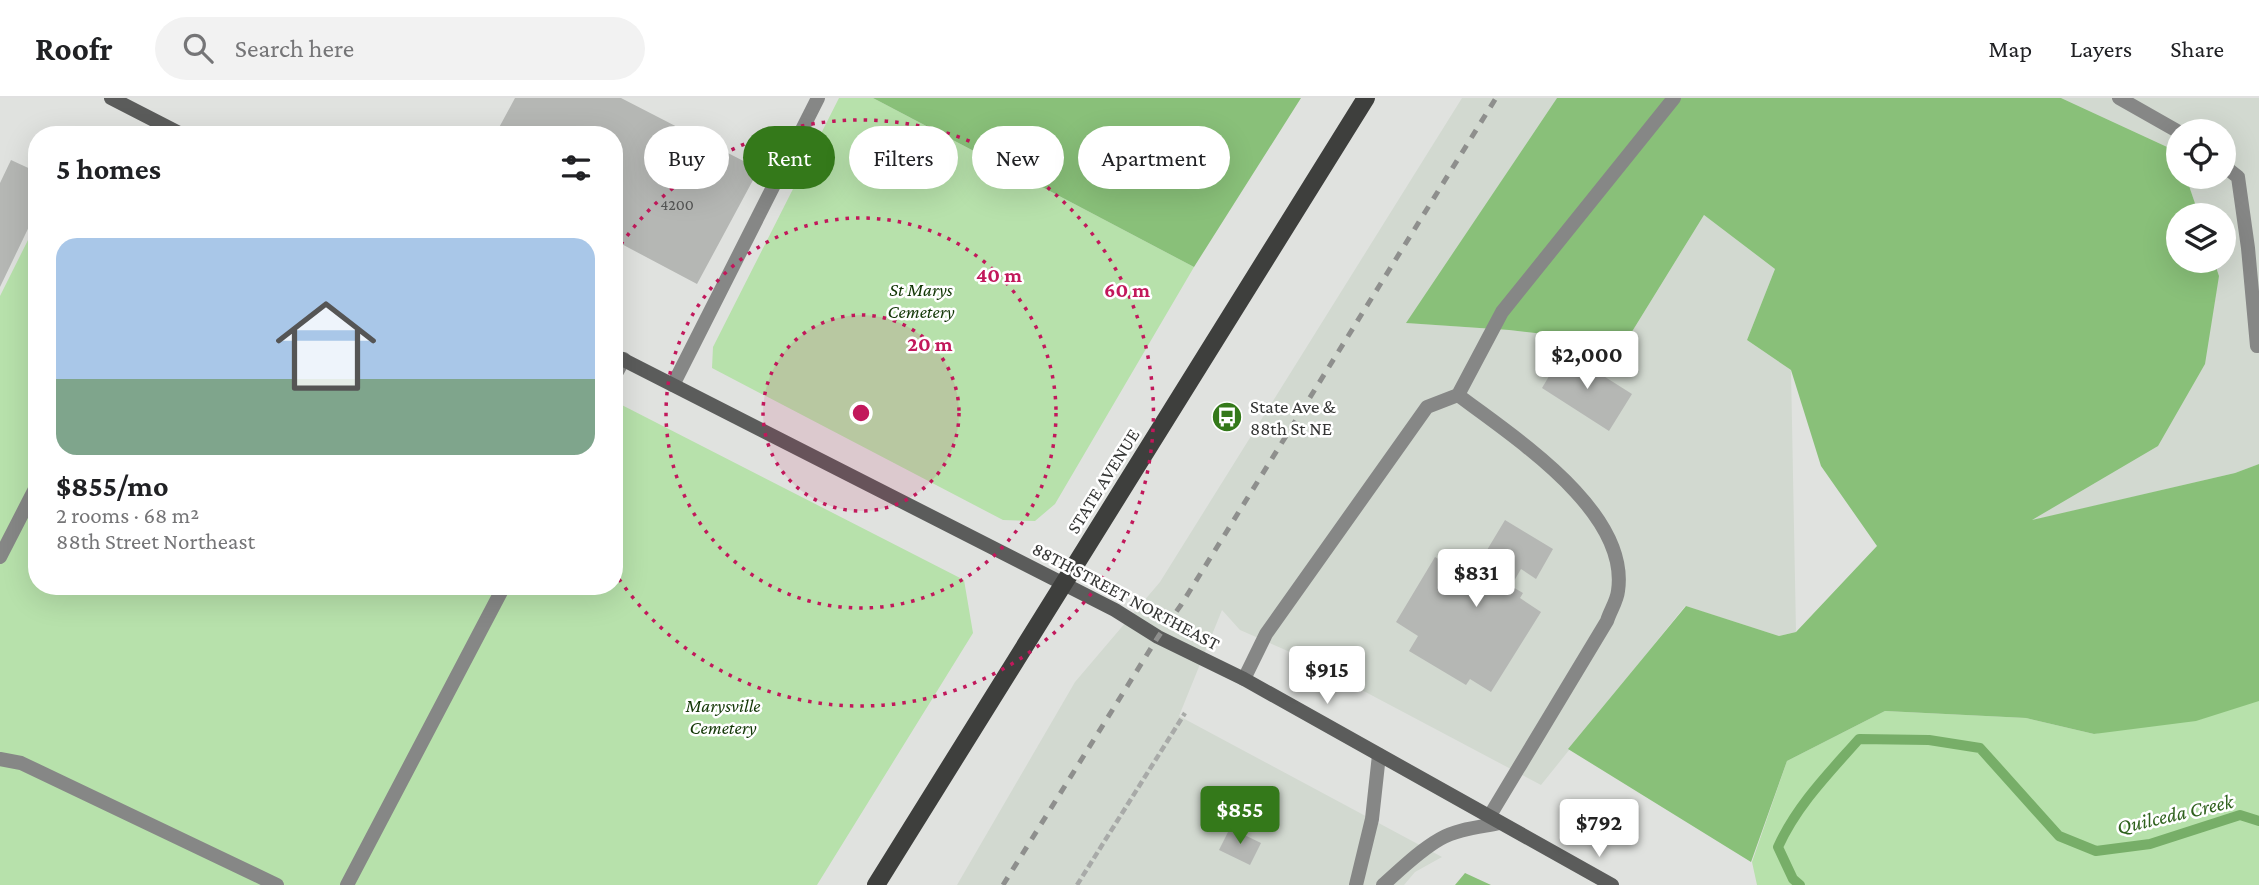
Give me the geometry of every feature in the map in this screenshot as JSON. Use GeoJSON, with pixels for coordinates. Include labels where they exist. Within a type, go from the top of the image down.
{"type":"FeatureCollection","features":[{"type":"Feature","properties":{"kind":"main road","name":"STATE AVENUE"},"geometry":{"type":"LineString","coordinates":[[876,885],[1366,98]]}},
{"type":"Feature","properties":{"kind":"main road"},"geometry":{"type":"LineString","coordinates":[[114,99],[166,126]]}},
{"type":"Feature","properties":{"kind":"main road","name":"88TH STREET NORTHEAST"},"geometry":{"type":"LineString","coordinates":[[623,359],[1115,610],[1158,637],[1244,679],[1612,885]]}},
{"type":"Feature","properties":{"kind":"lane"},"geometry":{"type":"LineString","coordinates":[[674,385],[818,98]]}},
{"type":"Feature","properties":{"kind":"lane"},"geometry":{"type":"LineString","coordinates":[[1244,679],[1266,634],[1427,407],[1458,395],[1502,313],[1674,98]]}},
{"type":"Feature","properties":{"kind":"lane"},"geometry":{"type":"LineString","coordinates":[[2119,98],[2166,125]]}},
{"type":"Feature","properties":{"kind":"lane"},"geometry":{"type":"LineString","coordinates":[[2236,175],[2249,248],[2257,346]]}},
{"type":"Feature","properties":{"kind":"lane"},"geometry":{"type":"LineString","coordinates":[[1383,885],[1416,855],[1443,837],[1494,820],[1607,621],[1618,592],[1618,569],[1612,540],[1588,506],[1548,465],[1458,395]]}},
{"type":"Feature","properties":{"kind":"lane"},"geometry":{"type":"LineString","coordinates":[[0,557],[28,503]]}},
{"type":"Feature","properties":{"kind":"lane"},"geometry":{"type":"LineString","coordinates":[[347,885],[499,595]]}},
{"type":"Feature","properties":{"kind":"lane"},"geometry":{"type":"LineString","coordinates":[[1356,885],[1372,819],[1379,755]]}},
{"type":"Feature","properties":{"kind":"lane"},"geometry":{"type":"LineString","coordinates":[[0,759],[21,763],[277,885]]}},
{"type":"Feature","properties":{"kind":"path"},"geometry":{"type":"LineString","coordinates":[[1077,885],[1185,713]]}},
{"type":"Feature","properties":{"kind":"shaded area"},"geometry":{"type":"Polygon","coordinates":[[[1462,98],[1557,98],[1407,323],[1509,330],[1625,343],[1704,215],[1775,269],[1747,340],[1791,370],[1796,632],[1779,636],[1685,606],[1541,785],[1290,652],[1240,630],[1222,610],[1179,716],[1442,857],[1415,872],[1404,885],[957,885],[1075,682],[1160,582],[1462,98]]]}},
{"type":"Feature","properties":{"kind":"shaded area"},"geometry":{"type":"Polygon","coordinates":[[[2061,98],[2259,98],[2259,464],[2235,473],[2030,521],[2219,276],[2218,273],[2236,273],[2236,203],[2195,203],[2190,189],[2236,189],[2236,119],[2166,119],[2166,146],[2061,98]]]}},
{"type":"Feature","properties":{"kind":"green space","name":"St Marys Cemetery"},"geometry":{"type":"Polygon","coordinates":[[[839,98],[873,98],[926,126],[849,126],[849,189],[958,189],[958,143],[972,150],[972,189],[1046,189],[1194,267],[1055,504],[1035,521],[1003,520],[712,368],[713,347],[793,189],[835,189],[835,126],[825,126],[839,98]]]}},
{"type":"Feature","properties":{"kind":"green space"},"geometry":{"type":"Polygon","coordinates":[[[873,98],[1301,98],[1194,267],[1046,189],[1064,189],[1064,126],[972,126],[972,150],[958,143],[958,126],[926,126],[873,98]]]}},
{"type":"Feature","properties":{"kind":"green space"},"geometry":{"type":"Polygon","coordinates":[[[1557,98],[2061,98],[2166,146],[2166,189],[2190,189],[2195,203],[2166,203],[2166,273],[2218,273],[2219,276],[2205,364],[2158,446],[2032,520],[2235,473],[2259,464],[2259,701],[2196,721],[2094,734],[2026,718],[1885,711],[1787,761],[1751,862],[1568,749],[1686,606],[1779,636],[1796,632],[1877,546],[1821,466],[1791,370],[1747,340],[1775,269],[1704,215],[1625,343],[1509,330],[1406,323],[1557,98]]]}},
{"type":"Feature","properties":{"kind":"green space","name":"Marysville Cemetery"},"geometry":{"type":"Polygon","coordinates":[[[28,240],[28,595],[623,595],[623,406],[964,580],[973,633],[817,885],[0,885],[0,296],[28,240]]]}},
{"type":"Feature","properties":{"kind":"green space"},"geometry":{"type":"Polygon","coordinates":[[[2259,701],[2259,885],[1757,885],[1752,862],[1787,761],[1885,711],[2026,718],[2094,734],[2259,701]]]}},
{"type":"Feature","properties":{"kind":"green space"},"geometry":{"type":"Polygon","coordinates":[[[1465,873],[1491,885],[1455,885],[1465,873]]]}},
{"type":"Feature","properties":{"kind":"building"},"geometry":{"type":"Polygon","coordinates":[[[515,98],[621,98],[675,126],[644,126],[644,189],[729,189],[729,154],[743,161],[743,189],[748,189],[697,284],[623,245],[623,126],[500,126],[515,98]]]}},
{"type":"Feature","properties":{"kind":"building"},"geometry":{"type":"Polygon","coordinates":[[[11,160],[28,168],[28,229],[0,287],[0,183],[11,160]]]}},
{"type":"Feature","properties":{"kind":"building"},"geometry":{"type":"Polygon","coordinates":[[[1564,351],[1632,394],[1609,431],[1542,388],[1564,351]]]}},
{"type":"Feature","properties":{"kind":"building"},"geometry":{"type":"Polygon","coordinates":[[[1505,520],[1553,549],[1536,579],[1521,569],[1511,586],[1523,593],[1520,598],[1541,612],[1491,692],[1470,679],[1466,685],[1409,651],[1418,636],[1396,622],[1435,557],[1459,571],[1467,559],[1478,565],[1505,520]]]}},
{"type":"Feature","properties":{"kind":"building"},"geometry":{"type":"Polygon","coordinates":[[[1230,828],[1261,843],[1250,865],[1219,850],[1230,828]]]}},
{"type":"Feature","properties":{"kind":"waterway","name":"Quilceda Creek"},"geometry":{"type":"LineString","coordinates":[[1800,885],[1793,879],[1778,847],[1804,803],[1859,739],[1929,740],[1980,748],[2059,836],[2096,851],[2150,844],[2240,815],[2259,821]]}},
{"type":"Feature","properties":{"kind":"railway"},"geometry":{"type":"LineString","coordinates":[[1003,885],[1158,637],[1181,605],[1496,98]]}},
{"type":"Feature","properties":{"kind":"place","name":"State Ave & 88th St NE"},"geometry":{"type":"Point","coordinates":[1227,417]}}]}
